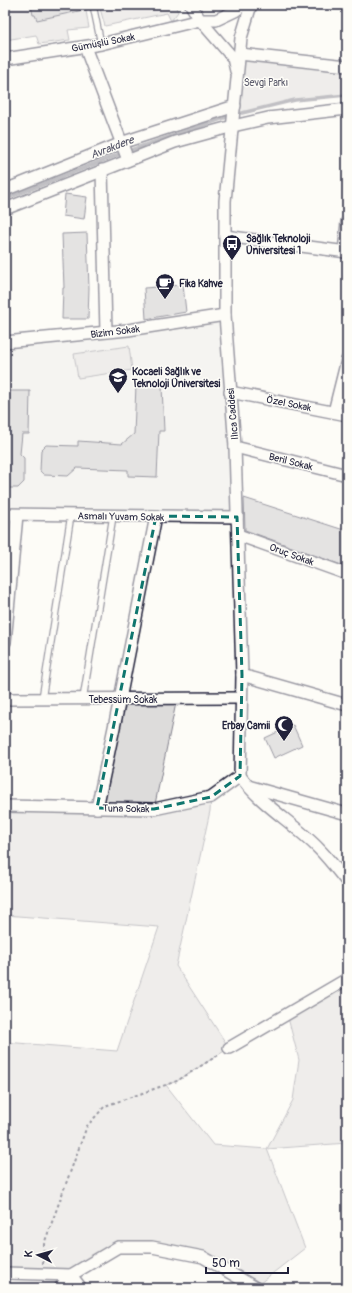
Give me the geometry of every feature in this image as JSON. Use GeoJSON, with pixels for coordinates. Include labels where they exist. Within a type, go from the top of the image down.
{"type":"FeatureCollection","features":[{"type":"Feature","properties":{"kind":"street"},"geometry":{"type":"LineString","coordinates":[[190,5],[200,20],[233,58],[237,77]]}},
{"type":"Feature","properties":{"kind":"street","name":"Gümüşlü Sokak"},"geometry":{"type":"LineString","coordinates":[[5,59],[101,44],[200,20],[216,20],[235,11],[243,5]]}},
{"type":"Feature","properties":{"kind":"street","name":"Ilıca Caddesi"},"geometry":{"type":"LineString","coordinates":[[240,776],[242,675],[235,447],[225,315],[225,236],[226,201],[241,38],[251,5]]}},
{"type":"Feature","properties":{"kind":"street"},"geometry":{"type":"LineString","coordinates":[[85,46],[128,160]]}},
{"type":"Feature","properties":{"kind":"street"},"geometry":{"type":"LineString","coordinates":[[240,54],[347,66]]}},
{"type":"Feature","properties":{"kind":"street"},"geometry":{"type":"LineString","coordinates":[[235,106],[121,143],[6,186],[10,207],[175,142],[268,118],[347,109]]}},
{"type":"Feature","properties":{"kind":"street"},"geometry":{"type":"LineString","coordinates":[[102,170],[106,332]]}},
{"type":"Feature","properties":{"kind":"street"},"geometry":{"type":"LineString","coordinates":[[225,236],[345,252],[347,222]]}},
{"type":"Feature","properties":{"kind":"street","name":"Bizim Sokak"},"geometry":{"type":"LineString","coordinates":[[5,342],[106,332],[225,315]]}},
{"type":"Feature","properties":{"kind":"street"},"geometry":{"type":"LineString","coordinates":[[334,412],[347,360]]}},
{"type":"Feature","properties":{"kind":"street","name":"Özel Sokak"},"geometry":{"type":"LineString","coordinates":[[230,392],[347,415]]}},
{"type":"Feature","properties":{"kind":"street","name":"Beril Sokak"},"geometry":{"type":"LineString","coordinates":[[235,447],[347,475]]}},
{"type":"Feature","properties":{"kind":"street","name":"Asmalı Yuvam Sokak"},"geometry":{"type":"LineString","coordinates":[[5,514],[237,517]]}},
{"type":"Feature","properties":{"kind":"street"},"geometry":{"type":"LineString","coordinates":[[5,642],[17,515]]}},
{"type":"Feature","properties":{"kind":"street"},"geometry":{"type":"LineString","coordinates":[[96,808],[120,699],[156,516]]}},
{"type":"Feature","properties":{"kind":"street","name":"Oruç Sokak"},"geometry":{"type":"LineString","coordinates":[[238,535],[347,574]]}},
{"type":"Feature","properties":{"kind":"street"},"geometry":{"type":"LineString","coordinates":[[242,675],[347,705]]}},
{"type":"Feature","properties":{"kind":"street","name":"Tebessüm Sokak"},"geometry":{"type":"LineString","coordinates":[[5,698],[241,698]]}},
{"type":"Feature","properties":{"kind":"street"},"geometry":{"type":"LineString","coordinates":[[240,776],[247,786],[319,849],[347,882]]}},
{"type":"Feature","properties":{"kind":"street","name":"Tuna Sokak"},"geometry":{"type":"LineString","coordinates":[[5,806],[154,809],[210,797],[240,776]]}},
{"type":"Feature","properties":{"kind":"street"},"geometry":{"type":"LineString","coordinates":[[247,786],[347,814]]}},
{"type":"Feature","properties":{"kind":"street"},"geometry":{"type":"LineString","coordinates":[[229,1048],[347,979]]}},
{"type":"Feature","properties":{"kind":"street"},"geometry":{"type":"LineString","coordinates":[[60,1288],[71,1275],[118,1248],[152,1247],[203,1257],[256,1288]]}},
{"type":"Feature","properties":{"kind":"street"},"geometry":{"type":"LineString","coordinates":[[5,1274],[71,1275]]}},
{"type":"Feature","properties":{"kind":"street"},"geometry":{"type":"LineString","coordinates":[[71,1275],[81,1288]]}},
{"type":"Feature","properties":{"kind":"lane"},"geometry":{"type":"LineString","coordinates":[[93,5],[101,44]]}},
{"type":"Feature","properties":{"kind":"lane"},"geometry":{"type":"LineString","coordinates":[[42,699],[71,515]]}},
{"type":"Feature","properties":{"kind":"lane"},"geometry":{"type":"LineString","coordinates":[[84,699],[113,516]]}},
{"type":"Feature","properties":{"kind":"path"},"geometry":{"type":"LineString","coordinates":[[43,1274],[44,1244],[87,1126],[105,1106],[177,1081],[229,1048]]}},
{"type":"Feature","properties":{"kind":"highlighted area"},"geometry":{"type":"Polygon","coordinates":[[[156,516],[237,517],[242,675],[240,776],[211,797],[154,809],[97,808],[156,516]]]}},
{"type":"Feature","properties":{"kind":"shaded area","name":"Kocaeli Sağlık ve Teknoloji Üniversitesi"},"geometry":{"type":"Polygon","coordinates":[[[225,315],[237,517],[5,514],[5,342],[225,315]]]}},
{"type":"Feature","properties":{"kind":"green space"},"geometry":{"type":"Polygon","coordinates":[[[5,5],[85,5],[89,28],[68,30],[70,40],[39,44],[36,35],[5,40],[5,5]]]}},
{"type":"Feature","properties":{"kind":"green space"},"geometry":{"type":"Polygon","coordinates":[[[99,5],[175,5],[178,12],[171,21],[167,13],[105,26],[99,5]]]}},
{"type":"Feature","properties":{"kind":"green space","name":"Sevgi Parkı"},"geometry":{"type":"Polygon","coordinates":[[[240,54],[347,66],[347,95],[295,100],[234,115],[240,54]]]}},
{"type":"Feature","properties":{"kind":"green space"},"geometry":{"type":"Polygon","coordinates":[[[129,346],[132,370],[78,378],[74,354],[129,346]]]}},
{"type":"Feature","properties":{"kind":"green space"},"geometry":{"type":"Polygon","coordinates":[[[177,698],[154,809],[211,797],[210,811],[176,966],[229,1048],[177,1081],[166,1085],[213,1145],[267,1149],[305,1248],[255,1287],[203,1257],[118,1248],[71,1275],[5,1273],[5,1042],[117,1051],[159,927],[5,915],[5,806],[96,808],[120,699],[177,698]]]}},
{"type":"Feature","properties":{"kind":"green space"},"geometry":{"type":"Polygon","coordinates":[[[347,979],[347,1143],[267,1149],[293,1100],[299,1060],[287,1014],[347,979]]]}},
{"type":"Feature","properties":{"kind":"building"},"geometry":{"type":"Polygon","coordinates":[[[31,5],[88,5],[88,9],[37,20],[35,15],[33,15],[31,5]]]}},
{"type":"Feature","properties":{"kind":"building"},"geometry":{"type":"Polygon","coordinates":[[[65,194],[87,197],[84,219],[63,216],[65,194]]]}},
{"type":"Feature","properties":{"kind":"building"},"geometry":{"type":"Polygon","coordinates":[[[87,233],[89,288],[88,319],[62,319],[64,288],[62,234],[87,233]]]}},
{"type":"Feature","properties":{"kind":"building","name":"Fika Kahve"},"geometry":{"type":"Polygon","coordinates":[[[183,285],[186,312],[146,319],[144,288],[183,285]]]}},
{"type":"Feature","properties":{"kind":"building"},"geometry":{"type":"Polygon","coordinates":[[[136,385],[162,386],[164,431],[159,431],[157,477],[128,476],[128,470],[77,468],[68,476],[44,475],[40,471],[41,450],[46,445],[78,446],[78,441],[122,444],[134,434],[136,385]]]}},
{"type":"Feature","properties":{"kind":"building"},"geometry":{"type":"Polygon","coordinates":[[[5,391],[30,391],[29,434],[22,434],[20,454],[24,458],[24,482],[18,488],[5,488],[5,391]]]}},
{"type":"Feature","properties":{"kind":"building"},"geometry":{"type":"Polygon","coordinates":[[[244,498],[347,531],[347,567],[245,530],[244,498]]]}},
{"type":"Feature","properties":{"kind":"building","name":"Erbay Camii"},"geometry":{"type":"Polygon","coordinates":[[[293,725],[302,745],[274,758],[265,738],[293,725]]]}},
{"type":"Feature","properties":{"kind":"waterway","name":"Avrakdere"},"geometry":{"type":"LineString","coordinates":[[242,113],[295,100],[347,95]]}},
{"type":"Feature","properties":{"kind":"waterway","name":"Avrakdere"},"geometry":{"type":"LineString","coordinates":[[5,199],[125,152],[227,117]]}},
{"type":"Feature","properties":{"kind":"place","name":"Sağlık Teknoloji Üniversitesi 1"},"geometry":{"type":"Point","coordinates":[232,261]}},
{"type":"Feature","properties":{"kind":"place","name":"Fika Kahve"},"geometry":{"type":"Point","coordinates":[165,300]}},
{"type":"Feature","properties":{"kind":"place","name":"Kocaeli Sağlık ve Teknoloji Üniversitesi"},"geometry":{"type":"Point","coordinates":[118,394]}},
{"type":"Feature","properties":{"kind":"place","name":"Erbay Camii"},"geometry":{"type":"Point","coordinates":[284,742]}}]}
